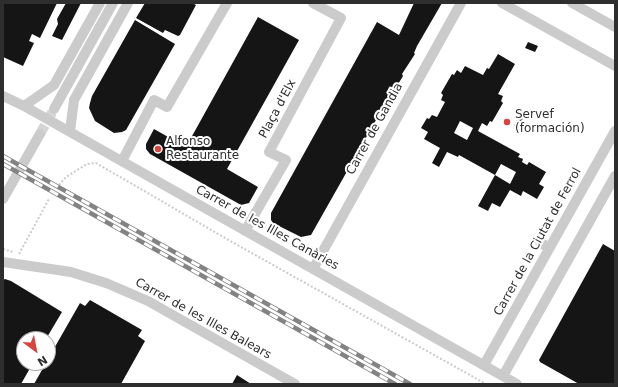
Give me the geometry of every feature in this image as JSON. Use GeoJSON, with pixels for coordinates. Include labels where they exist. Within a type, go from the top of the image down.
{"type":"FeatureCollection","features":[{"type":"Feature","properties":{"kind":"street"},"geometry":{"type":"LineString","coordinates":[[24,106],[54,85],[100,3]]}},
{"type":"Feature","properties":{"kind":"street"},"geometry":{"type":"LineString","coordinates":[[54,109],[113,3]]}},
{"type":"Feature","properties":{"kind":"street"},"geometry":{"type":"LineString","coordinates":[[70,132],[74,100],[128,3]]}},
{"type":"Feature","properties":{"kind":"street"},"geometry":{"type":"LineString","coordinates":[[122,161],[154,100],[167,107],[227,3]]}},
{"type":"Feature","properties":{"kind":"street","name":"Plaça d'Elx"},"geometry":{"type":"LineString","coordinates":[[245,231],[286,160],[269,152],[341,18],[313,3]]}},
{"type":"Feature","properties":{"kind":"street","name":"Carrer de Gandia"},"geometry":{"type":"LineString","coordinates":[[313,269],[461,3]]}},
{"type":"Feature","properties":{"kind":"street"},"geometry":{"type":"LineString","coordinates":[[502,3],[615,66]]}},
{"type":"Feature","properties":{"kind":"street"},"geometry":{"type":"LineString","coordinates":[[572,3],[615,27]]}},
{"type":"Feature","properties":{"kind":"street","name":"Carrer de les Illes Canàries"},"geometry":{"type":"LineString","coordinates":[[3,96],[24,106],[517,384]]}},
{"type":"Feature","properties":{"kind":"street","name":"Carrer de la Ciutat de Ferrol"},"geometry":{"type":"LineString","coordinates":[[484,365],[615,131]]}},
{"type":"Feature","properties":{"kind":"street"},"geometry":{"type":"LineString","coordinates":[[3,199],[40,134]]}},
{"type":"Feature","properties":{"kind":"street"},"geometry":{"type":"LineString","coordinates":[[503,376],[615,176]]}},
{"type":"Feature","properties":{"kind":"street"},"geometry":{"type":"LineString","coordinates":[[540,242],[549,248]]}},
{"type":"Feature","properties":{"kind":"street","name":"Carrer de les Illes Balears"},"geometry":{"type":"LineString","coordinates":[[3,262],[70,272],[106,283],[148,301],[295,384]]}},
{"type":"Feature","properties":{"kind":"path"},"geometry":{"type":"LineString","coordinates":[[59,184],[66,177],[87,164],[96,163],[232,242],[486,384]]}},
{"type":"Feature","properties":{"kind":"path"},"geometry":{"type":"LineString","coordinates":[[3,249],[19,254],[49,199]]}},
{"type":"Feature","properties":{"kind":"building"},"geometry":{"type":"Polygon","coordinates":[[[3,3],[57,3],[40,38],[32,34],[29,41],[34,43],[23,66],[3,57],[3,3]]]}},
{"type":"Feature","properties":{"kind":"building"},"geometry":{"type":"Polygon","coordinates":[[[66,3],[81,3],[62,40],[52,36],[58,24],[57,19],[66,3]]]}},
{"type":"Feature","properties":{"kind":"building"},"geometry":{"type":"Polygon","coordinates":[[[145,3],[192,3],[196,5],[180,35],[178,36],[165,30],[163,33],[136,18],[145,3]]]}},
{"type":"Feature","properties":{"kind":"building"},"geometry":{"type":"Polygon","coordinates":[[[414,3],[442,3],[417,46],[414,53],[415,54],[402,74],[403,76],[397,86],[395,86],[396,87],[385,107],[384,106],[311,235],[301,237],[273,223],[271,220],[271,213],[377,22],[399,35],[414,3]]]}},
{"type":"Feature","properties":{"kind":"building"},"geometry":{"type":"Polygon","coordinates":[[[258,17],[299,40],[227,169],[258,187],[249,203],[241,205],[150,154],[146,149],[146,144],[154,129],[186,147],[258,17]]]}},
{"type":"Feature","properties":{"kind":"building"},"geometry":{"type":"Polygon","coordinates":[[[135,20],[175,44],[126,130],[114,133],[95,121],[89,108],[92,96],[135,20]]]}},
{"type":"Feature","properties":{"kind":"building"},"geometry":{"type":"Polygon","coordinates":[[[528,42],[538,46],[535,52],[525,48],[528,42]]]}},
{"type":"Feature","properties":{"kind":"building"},"geometry":{"type":"Polygon","coordinates":[[[498,54],[515,64],[498,94],[503,96],[501,101],[503,103],[492,122],[490,121],[487,126],[482,123],[478,131],[520,154],[518,157],[523,159],[522,162],[527,165],[529,162],[546,172],[539,184],[544,187],[537,199],[523,191],[521,196],[510,190],[500,207],[492,203],[488,211],[478,206],[495,175],[459,155],[458,157],[447,152],[439,167],[432,163],[440,148],[424,139],[428,132],[421,128],[427,118],[429,119],[432,115],[437,117],[445,102],[441,100],[443,95],[441,93],[452,74],[454,75],[457,70],[461,73],[465,66],[483,75],[487,68],[489,69],[498,54]],[[460,121],[454,133],[467,140],[473,128],[460,121]],[[501,164],[495,175],[510,184],[516,172],[501,164]]]}},
{"type":"Feature","properties":{"kind":"building"},"geometry":{"type":"Polygon","coordinates":[[[520,114],[524,116],[518,128],[514,126],[520,114]]]}},
{"type":"Feature","properties":{"kind":"building"},"geometry":{"type":"Polygon","coordinates":[[[603,244],[615,251],[615,384],[579,384],[540,362],[539,360],[603,244]]]}},
{"type":"Feature","properties":{"kind":"building"},"geometry":{"type":"Polygon","coordinates":[[[5,279],[11,281],[62,312],[51,331],[16,331],[16,371],[28,371],[21,384],[3,384],[3,280],[5,279]]]}},
{"type":"Feature","properties":{"kind":"building"},"geometry":{"type":"Polygon","coordinates":[[[90,300],[142,330],[138,336],[145,341],[121,384],[34,384],[41,371],[56,371],[56,345],[80,303],[85,306],[90,300]]]}},
{"type":"Feature","properties":{"kind":"building"},"geometry":{"type":"Polygon","coordinates":[[[237,375],[251,384],[232,384],[237,375]]]}},
{"type":"Feature","properties":{"kind":"tunnel"},"geometry":{"type":"LineString","coordinates":[[40,134],[54,109]]}},
{"type":"Feature","properties":{"kind":"railway"},"geometry":{"type":"LineString","coordinates":[[3,156],[410,384]]}},
{"type":"Feature","properties":{"kind":"railway"},"geometry":{"type":"LineString","coordinates":[[3,164],[395,384]]}},
{"type":"Feature","properties":{"kind":"place","name":"Servef (formación)"},"geometry":{"type":"Point","coordinates":[507,122]}},
{"type":"Feature","properties":{"kind":"place","name":"Alfonso Restaurante"},"geometry":{"type":"Point","coordinates":[158,149]}}]}
